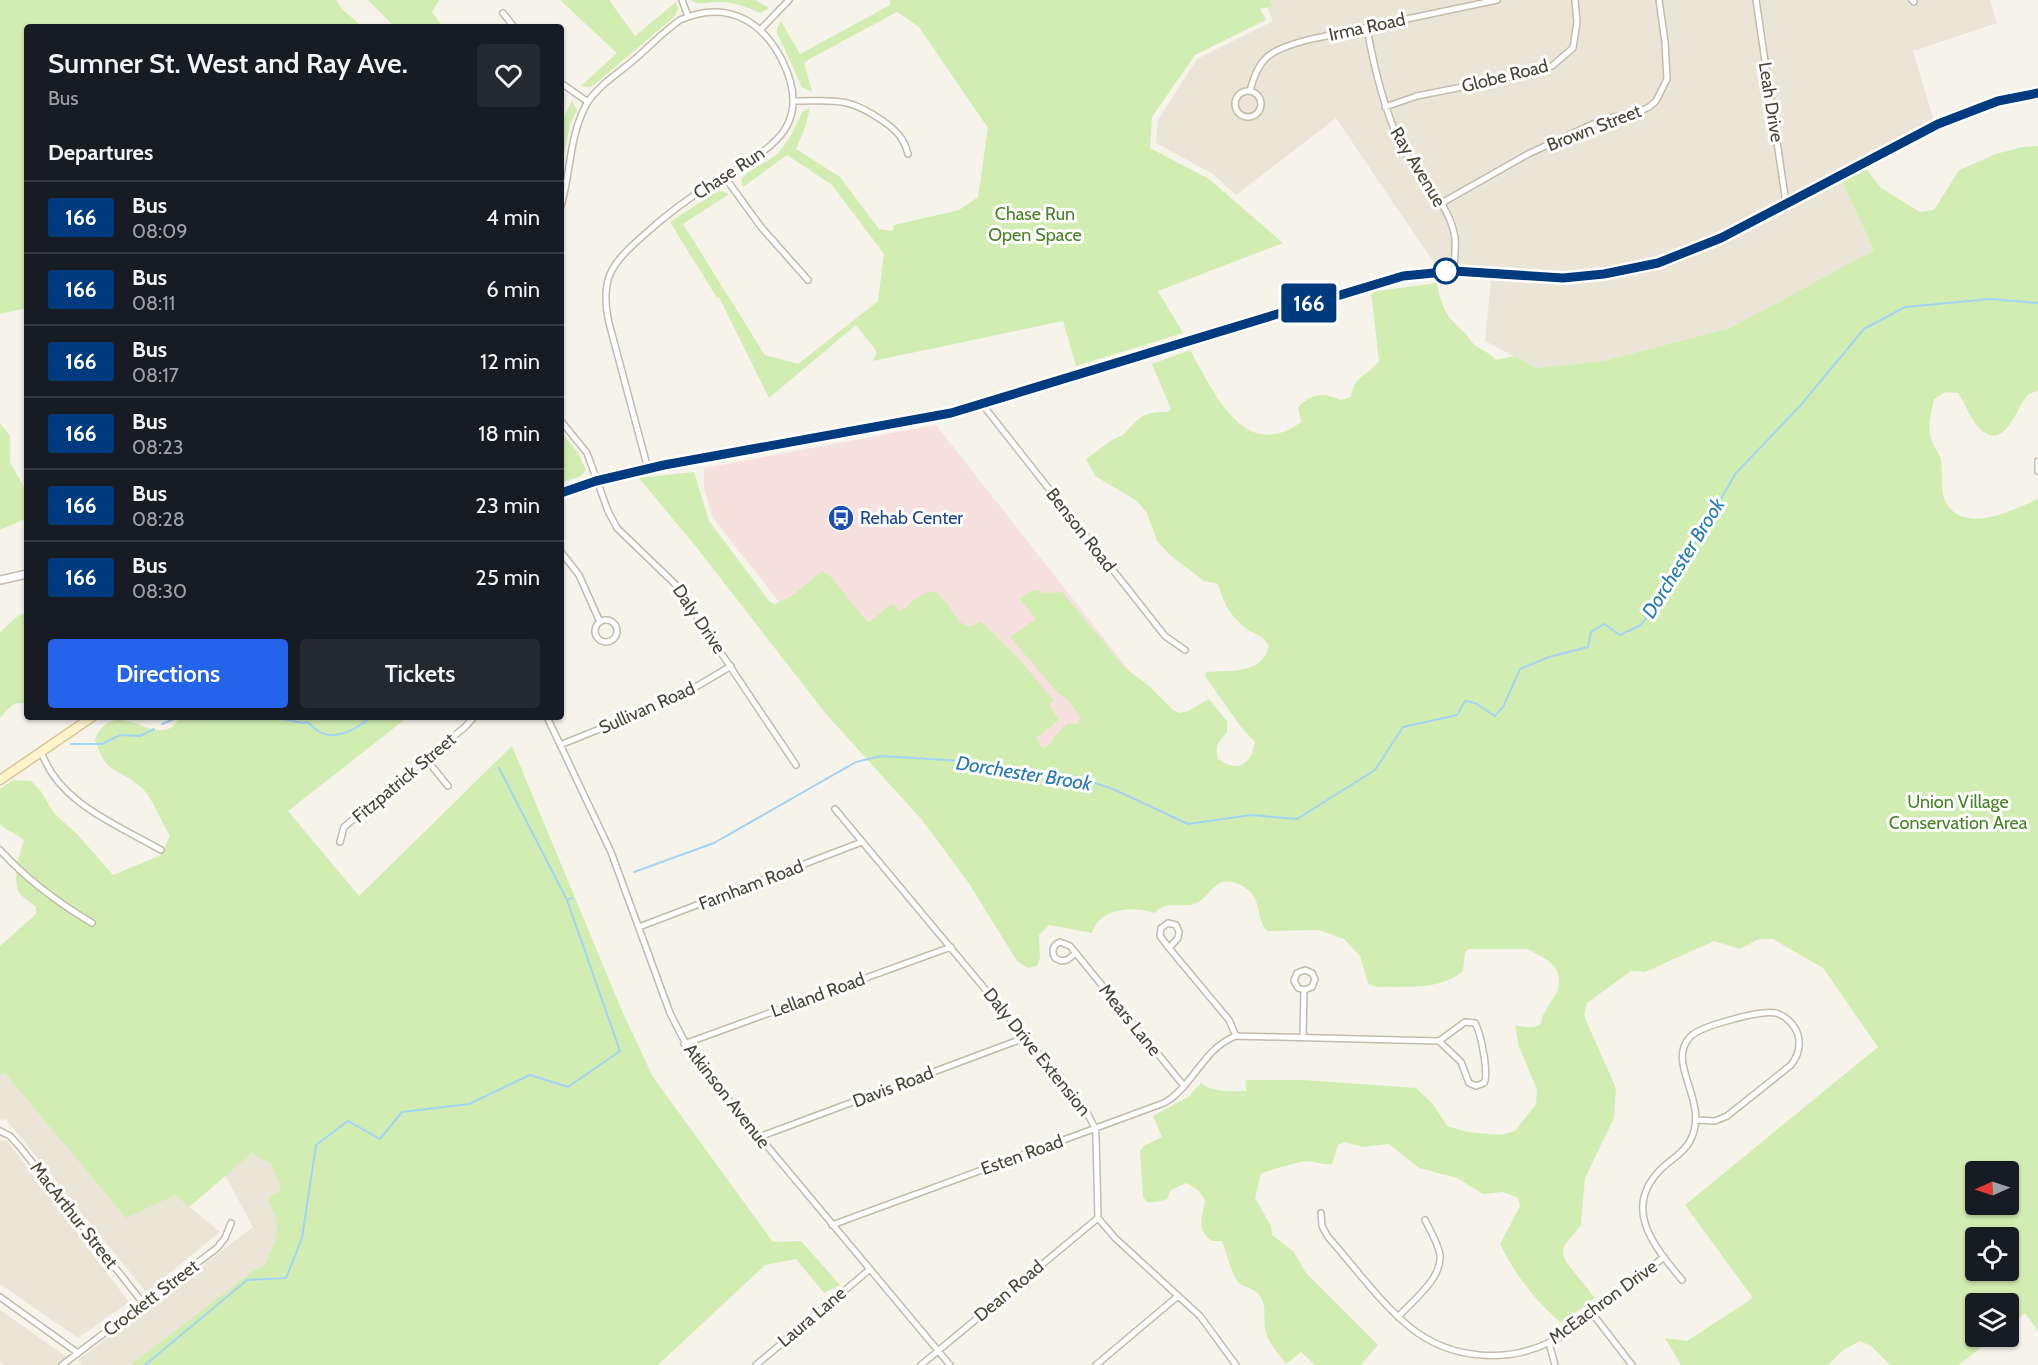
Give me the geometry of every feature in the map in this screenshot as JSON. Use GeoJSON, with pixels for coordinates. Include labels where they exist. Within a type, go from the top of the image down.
{"type":"FeatureCollection","features":[{"type":"Feature","properties":{"kind":"main road"},"geometry":{"type":"LineString","coordinates":[[564,492],[596,481],[648,469],[919,420],[982,404],[1403,276],[1454,271],[1563,278],[1644,267],[1673,259],[1721,238],[1938,124],[1998,101],[2038,93]]}},
{"type":"Feature","properties":{"kind":"main road"},"geometry":{"type":"LineString","coordinates":[[0,780],[88,720]]}},
{"type":"Feature","properties":{"kind":"street"},"geometry":{"type":"LineString","coordinates":[[682,0],[688,16]]}},
{"type":"Feature","properties":{"kind":"street"},"geometry":{"type":"LineString","coordinates":[[762,28],[789,0]]}},
{"type":"Feature","properties":{"kind":"street","name":"Irma Road"},"geometry":{"type":"LineString","coordinates":[[1250,92],[1254,74],[1266,55],[1277,49],[1308,40],[1497,0]]}},
{"type":"Feature","properties":{"kind":"street","name":"Globe Road"},"geometry":{"type":"LineString","coordinates":[[1385,107],[1417,96],[1528,74],[1552,66],[1573,48],[1577,22],[1575,0]]}},
{"type":"Feature","properties":{"kind":"street","name":"Brown Street"},"geometry":{"type":"LineString","coordinates":[[1440,204],[1528,154],[1603,121],[1634,114],[1656,101],[1667,80],[1659,0]]}},
{"type":"Feature","properties":{"kind":"street","name":"Leah Drive"},"geometry":{"type":"LineString","coordinates":[[1756,0],[1786,203]]}},
{"type":"Feature","properties":{"kind":"street","name":"Chase Run"},"geometry":{"type":"LineString","coordinates":[[564,189],[574,134],[588,102],[677,22],[708,10],[729,9],[749,18],[762,28],[785,67],[792,86],[793,101],[788,125],[778,140],[761,155],[724,176],[667,214],[616,262],[607,283],[607,314],[648,469]]}},
{"type":"Feature","properties":{"kind":"street"},"geometry":{"type":"LineString","coordinates":[[503,13],[512,24]]}},
{"type":"Feature","properties":{"kind":"street","name":"Ray Avenue"},"geometry":{"type":"LineString","coordinates":[[1367,28],[1385,107],[1401,145],[1440,204],[1455,237],[1454,271]]}},
{"type":"Feature","properties":{"kind":"street"},"geometry":{"type":"LineString","coordinates":[[564,85],[588,102]]}},
{"type":"Feature","properties":{"kind":"street"},"geometry":{"type":"LineString","coordinates":[[1250,92],[1259,99],[1260,108],[1255,115],[1242,116],[1236,110],[1236,98],[1242,93],[1250,92]]}},
{"type":"Feature","properties":{"kind":"street"},"geometry":{"type":"LineString","coordinates":[[793,101],[841,101],[859,105],[897,131],[908,154]]}},
{"type":"Feature","properties":{"kind":"street"},"geometry":{"type":"LineString","coordinates":[[724,176],[761,227],[808,280]]}},
{"type":"Feature","properties":{"kind":"street","name":"Benson Road"},"geometry":{"type":"LineString","coordinates":[[982,404],[1165,636],[1185,650]]}},
{"type":"Feature","properties":{"kind":"street"},"geometry":{"type":"LineString","coordinates":[[564,425],[587,453],[596,481]]}},
{"type":"Feature","properties":{"kind":"street"},"geometry":{"type":"LineString","coordinates":[[2038,460],[2038,471]]}},
{"type":"Feature","properties":{"kind":"street","name":"Daly Drive"},"geometry":{"type":"LineString","coordinates":[[596,481],[617,528],[627,540],[671,578],[796,765]]}},
{"type":"Feature","properties":{"kind":"street"},"geometry":{"type":"LineString","coordinates":[[564,556],[579,575],[600,622]]}},
{"type":"Feature","properties":{"kind":"street"},"geometry":{"type":"LineString","coordinates":[[0,580],[24,575]]}},
{"type":"Feature","properties":{"kind":"street"},"geometry":{"type":"LineString","coordinates":[[611,621],[616,626],[616,637],[610,642],[604,642],[596,636],[595,630],[600,622],[611,621]]}},
{"type":"Feature","properties":{"kind":"street","name":"Sullivan Road"},"geometry":{"type":"LineString","coordinates":[[560,745],[663,704],[730,666]]}},
{"type":"Feature","properties":{"kind":"street","name":"Fitzpatrick Street"},"geometry":{"type":"LineString","coordinates":[[340,842],[344,827],[471,720]]}},
{"type":"Feature","properties":{"kind":"street","name":"Atkinson Avenue"},"geometry":{"type":"LineString","coordinates":[[548,720],[611,852],[684,1044],[706,1075],[950,1365]]}},
{"type":"Feature","properties":{"kind":"street"},"geometry":{"type":"LineString","coordinates":[[41,751],[49,771],[74,798],[161,850]]}},
{"type":"Feature","properties":{"kind":"street"},"geometry":{"type":"LineString","coordinates":[[426,759],[447,786]]}},
{"type":"Feature","properties":{"kind":"street","name":"Daly Drive Extension"},"geometry":{"type":"LineString","coordinates":[[835,809],[1086,1109],[1095,1128],[1098,1218]]}},
{"type":"Feature","properties":{"kind":"street","name":"Farnham Road"},"geometry":{"type":"LineString","coordinates":[[639,927],[862,842]]}},
{"type":"Feature","properties":{"kind":"street"},"geometry":{"type":"LineString","coordinates":[[0,850],[16,868],[46,894],[92,923]]}},
{"type":"Feature","properties":{"kind":"street"},"geometry":{"type":"LineString","coordinates":[[1169,948],[1178,938],[1179,932],[1176,925],[1168,923],[1162,926],[1161,938],[1169,948],[1229,1020],[1236,1036],[1439,1041],[1465,1022],[1475,1023],[1480,1034],[1486,1073],[1484,1083],[1476,1086],[1469,1083],[1461,1062],[1439,1041]]}},
{"type":"Feature","properties":{"kind":"street","name":"Lelland Road"},"geometry":{"type":"LineString","coordinates":[[684,1044],[951,947]]}},
{"type":"Feature","properties":{"kind":"street","name":"Mears Lane"},"geometry":{"type":"LineString","coordinates":[[1076,953],[1184,1086]]}},
{"type":"Feature","properties":{"kind":"street"},"geometry":{"type":"LineString","coordinates":[[1303,1036],[1304,990]]}},
{"type":"Feature","properties":{"kind":"street"},"geometry":{"type":"LineString","coordinates":[[1682,1280],[1648,1235],[1644,1224],[1644,1200],[1653,1177],[1686,1148],[1694,1131],[1696,1120],[1694,1095],[1682,1063],[1682,1050],[1688,1039],[1704,1028],[1758,1014],[1775,1013],[1789,1020],[1796,1029],[1799,1044],[1791,1065],[1727,1116],[1715,1121],[1696,1120]]}},
{"type":"Feature","properties":{"kind":"street","name":"Davis Road"},"geometry":{"type":"LineString","coordinates":[[759,1137],[1027,1036]]}},
{"type":"Feature","properties":{"kind":"street","name":"Esten Road"},"geometry":{"type":"LineString","coordinates":[[832,1225],[1164,1103],[1175,1096],[1216,1048],[1236,1036]]}},
{"type":"Feature","properties":{"kind":"street","name":"MacArthur Street"},"geometry":{"type":"LineString","coordinates":[[0,1131],[10,1136],[20,1147],[143,1303]]}},
{"type":"Feature","properties":{"kind":"street","name":"McEachron Drive"},"geometry":{"type":"LineString","coordinates":[[1321,1213],[1322,1226],[1328,1237],[1398,1317],[1421,1335],[1439,1344],[1458,1351],[1484,1356],[1517,1353],[1549,1343],[1664,1257]]}},
{"type":"Feature","properties":{"kind":"street"},"geometry":{"type":"LineString","coordinates":[[1098,1218],[1115,1238],[1209,1327],[1236,1365]]}},
{"type":"Feature","properties":{"kind":"street","name":"Dean Road"},"geometry":{"type":"LineString","coordinates":[[921,1365],[1098,1218]]}},
{"type":"Feature","properties":{"kind":"street"},"geometry":{"type":"LineString","coordinates":[[1398,1317],[1431,1281],[1438,1268],[1438,1249],[1425,1220]]}},
{"type":"Feature","properties":{"kind":"street","name":"Crockett Street"},"geometry":{"type":"LineString","coordinates":[[62,1365],[221,1245],[231,1223]]}},
{"type":"Feature","properties":{"kind":"street","name":"Laura Lane"},"geometry":{"type":"LineString","coordinates":[[756,1365],[869,1270]]}},
{"type":"Feature","properties":{"kind":"street"},"geometry":{"type":"LineString","coordinates":[[1098,1364],[1178,1296]]}},
{"type":"Feature","properties":{"kind":"street"},"geometry":{"type":"LineString","coordinates":[[0,1297],[78,1353]]}},
{"type":"Feature","properties":{"kind":"street"},"geometry":{"type":"LineString","coordinates":[[1592,1313],[1632,1365]]}},
{"type":"Feature","properties":{"kind":"street"},"geometry":{"type":"LineString","coordinates":[[1549,1343],[1555,1365]]}},
{"type":"Feature","properties":{"kind":"street"},"geometry":{"type":"LineString","coordinates":[[1483,1365],[1484,1356]]}},
{"type":"Feature","properties":{"kind":"shaded area"},"geometry":{"type":"Polygon","coordinates":[[[1276,0],[1990,0],[1997,23],[1913,51],[1934,121],[1838,171],[1874,250],[1730,328],[1604,361],[1537,368],[1485,341],[1492,269],[1436,266],[1336,118],[1236,195],[1213,174],[1156,143],[1158,120],[1197,59],[1273,21],[1265,3],[1276,0]]]}},
{"type":"Feature","properties":{"kind":"shaded area"},"geometry":{"type":"Polygon","coordinates":[[[936,425],[1177,731],[916,776],[713,518],[704,488],[704,468],[936,425]]]}},
{"type":"Feature","properties":{"kind":"shaded area"},"geometry":{"type":"Polygon","coordinates":[[[4,1073],[175,1195],[220,1232],[146,1292],[6,1119],[0,1120],[0,1075],[4,1073]]]}},
{"type":"Feature","properties":{"kind":"shaded area"},"geometry":{"type":"Polygon","coordinates":[[[0,1140],[7,1141],[129,1302],[78,1338],[0,1284],[0,1140]]]}},
{"type":"Feature","properties":{"kind":"shaded area"},"geometry":{"type":"Polygon","coordinates":[[[252,1153],[271,1164],[281,1187],[269,1202],[278,1221],[278,1234],[265,1266],[254,1270],[130,1365],[82,1365],[78,1360],[253,1227],[225,1175],[252,1153]]]}},
{"type":"Feature","properties":{"kind":"shaded area"},"geometry":{"type":"Polygon","coordinates":[[[0,1310],[71,1360],[72,1365],[4,1365],[0,1362],[0,1310]]]}},
{"type":"Feature","properties":{"kind":"green space"},"geometry":{"type":"Polygon","coordinates":[[[0,0],[336,0],[342,9],[360,24],[24,24],[24,309],[0,314],[0,0]]]}},
{"type":"Feature","properties":{"kind":"green space"},"geometry":{"type":"Polygon","coordinates":[[[368,0],[439,0],[432,12],[441,24],[392,24],[368,0]]]}},
{"type":"Feature","properties":{"kind":"green space"},"geometry":{"type":"Polygon","coordinates":[[[560,0],[609,0],[635,36],[676,2],[678,9],[674,17],[590,87],[581,86],[617,53],[560,0]]]}},
{"type":"Feature","properties":{"kind":"green space"},"geometry":{"type":"Polygon","coordinates":[[[691,0],[755,0],[769,8],[760,13],[730,3],[701,3],[691,0]]]}},
{"type":"Feature","properties":{"kind":"green space","name":"Chase Run Open Space"},"geometry":{"type":"Polygon","coordinates":[[[890,0],[1275,0],[1270,1],[1273,6],[1260,9],[1266,20],[1195,55],[1152,117],[1150,148],[1209,179],[1283,243],[1158,291],[1183,333],[1076,366],[1063,321],[873,361],[877,352],[856,325],[769,398],[719,297],[717,298],[670,222],[716,192],[722,191],[729,194],[683,224],[765,355],[798,364],[878,301],[884,254],[832,185],[787,155],[743,187],[741,181],[743,177],[778,153],[792,134],[802,112],[810,108],[796,149],[840,177],[879,229],[893,231],[894,225],[959,210],[978,197],[988,128],[919,27],[897,12],[804,62],[812,92],[802,87],[777,33],[781,21],[800,54],[890,5],[890,0]]]}},
{"type":"Feature","properties":{"kind":"green space"},"geometry":{"type":"Polygon","coordinates":[[[572,100],[577,110],[570,125],[564,153],[564,117],[572,100]]]}},
{"type":"Feature","properties":{"kind":"green space","name":"Union Village Conservation Area"},"geometry":{"type":"Polygon","coordinates":[[[2038,146],[2038,390],[2029,394],[2010,424],[1997,435],[1989,435],[1977,426],[1958,393],[1946,392],[1934,399],[1929,427],[1933,444],[1941,461],[1944,498],[1951,510],[1973,519],[1987,518],[2038,499],[2038,1331],[2025,1313],[2019,1318],[2019,1293],[1965,1293],[1965,1347],[1982,1347],[1958,1365],[1890,1365],[1871,1346],[1860,1341],[1843,1350],[1828,1365],[1681,1365],[1665,1338],[1687,1341],[1753,1298],[1685,1205],[1878,1047],[1823,968],[1773,939],[1759,939],[1740,949],[1714,941],[1645,972],[1631,971],[1587,1003],[1584,1016],[1616,1088],[1614,1118],[1585,1178],[1581,1225],[1564,1246],[1563,1253],[1566,1262],[1595,1298],[1561,1323],[1526,1286],[1500,1244],[1520,1206],[1518,1198],[1503,1192],[1483,1194],[1457,1178],[1419,1168],[1389,1144],[1363,1147],[1344,1142],[1338,1145],[1332,1164],[1304,1161],[1261,1174],[1255,1198],[1271,1226],[1272,1235],[1293,1251],[1306,1273],[1378,1345],[1361,1365],[1315,1365],[1301,1352],[1286,1364],[1266,1334],[1264,1306],[1261,1298],[1256,1292],[1237,1281],[1222,1241],[1212,1241],[1204,1232],[1201,1222],[1205,1200],[1198,1190],[1186,1183],[1171,1190],[1167,1199],[1147,1202],[1143,1197],[1140,1151],[1145,1145],[1162,1137],[1153,1116],[1188,1097],[1201,1083],[1216,1090],[1246,1091],[1246,1080],[1303,1080],[1416,1088],[1433,1104],[1447,1126],[1468,1132],[1501,1135],[1515,1131],[1536,1104],[1537,1089],[1519,1047],[1515,1025],[1532,1027],[1541,1024],[1542,1017],[1558,990],[1559,976],[1556,969],[1549,961],[1528,949],[1469,949],[1465,952],[1463,971],[1444,982],[1422,986],[1376,987],[1368,983],[1360,956],[1344,939],[1319,930],[1267,931],[1260,919],[1253,896],[1235,882],[1223,882],[1215,886],[1202,900],[1194,904],[1169,905],[1155,913],[1128,909],[1110,913],[1096,924],[1092,933],[1049,925],[1039,935],[1040,959],[1037,966],[1028,968],[1017,961],[968,882],[922,820],[826,714],[697,548],[639,478],[694,472],[709,521],[770,602],[775,604],[793,595],[822,571],[832,578],[868,623],[893,603],[900,612],[920,596],[933,592],[942,598],[963,624],[969,626],[981,622],[984,624],[1020,660],[1054,701],[1049,705],[1059,720],[1036,738],[1043,749],[1053,742],[1052,739],[1067,724],[1078,724],[1080,717],[1070,702],[1057,692],[1010,637],[1036,619],[1020,599],[1034,589],[1045,593],[1062,592],[1124,667],[1149,686],[1173,710],[1180,713],[1188,711],[1209,699],[1227,721],[1227,733],[1217,748],[1218,759],[1237,766],[1247,761],[1255,742],[1241,727],[1205,676],[1206,672],[1235,671],[1252,666],[1260,662],[1269,646],[1264,639],[1247,629],[1231,614],[1218,584],[1204,581],[1170,555],[1157,541],[1147,513],[1137,501],[1095,476],[1086,459],[1123,435],[1147,414],[1168,412],[1171,409],[1152,364],[1190,350],[1209,385],[1233,418],[1247,429],[1263,434],[1281,433],[1301,422],[1298,407],[1308,399],[1318,395],[1341,400],[1351,397],[1358,380],[1379,361],[1371,292],[1437,283],[1443,305],[1449,316],[1474,345],[1496,360],[1515,356],[1537,368],[1604,361],[1730,328],[1874,250],[1842,181],[1866,169],[1881,188],[1920,212],[1934,210],[1959,170],[1996,154],[2022,147],[2038,146]]]}},
{"type":"Feature","properties":{"kind":"green space"},"geometry":{"type":"Polygon","coordinates":[[[0,423],[10,436],[10,462],[24,488],[24,519],[0,530],[0,423]]]}},
{"type":"Feature","properties":{"kind":"green space"},"geometry":{"type":"Polygon","coordinates":[[[564,435],[578,453],[586,470],[581,476],[564,482],[564,435]]]}},
{"type":"Feature","properties":{"kind":"green space"},"geometry":{"type":"Polygon","coordinates":[[[24,614],[24,703],[15,704],[0,718],[0,632],[19,615],[24,614]]]}},
{"type":"Feature","properties":{"kind":"green space"},"geometry":{"type":"Polygon","coordinates":[[[115,720],[161,730],[171,727],[177,720],[404,720],[288,811],[359,896],[512,746],[622,1011],[653,1077],[773,1242],[801,1241],[840,1285],[824,1293],[796,1259],[765,1265],[658,1365],[130,1365],[254,1270],[265,1265],[277,1234],[276,1220],[269,1202],[271,1195],[277,1193],[281,1187],[271,1164],[252,1153],[189,1207],[175,1195],[126,1218],[5,1073],[0,1075],[0,946],[36,914],[36,907],[18,890],[16,876],[24,841],[0,824],[0,789],[13,780],[31,781],[40,790],[54,813],[78,835],[113,875],[161,855],[170,836],[145,791],[108,765],[95,739],[104,725],[115,720]]]}},
{"type":"Feature","properties":{"kind":"waterway","name":"Dorchester Brook"},"geometry":{"type":"LineString","coordinates":[[634,872],[714,843],[856,762],[881,756],[962,761],[1077,777],[1113,789],[1188,824],[1251,815],[1297,819],[1375,770],[1403,727],[1457,715],[1465,701],[1475,703],[1495,716],[1503,707],[1520,669],[1549,657],[1588,647],[1591,632],[1604,624],[1620,635],[1641,625],[1671,584],[1736,473],[1800,406],[1864,329],[1905,307],[1990,299],[2038,303]]}},
{"type":"Feature","properties":{"kind":"waterway"},"geometry":{"type":"LineString","coordinates":[[162,724],[172,720]]}},
{"type":"Feature","properties":{"kind":"waterway"},"geometry":{"type":"LineString","coordinates":[[288,720],[307,722],[318,731],[332,735],[353,729],[367,720]]}},
{"type":"Feature","properties":{"kind":"waterway"},"geometry":{"type":"LineString","coordinates":[[71,744],[102,744],[120,735],[140,736],[154,729]]}},
{"type":"Feature","properties":{"kind":"waterway"},"geometry":{"type":"LineString","coordinates":[[499,768],[567,900]]}},
{"type":"Feature","properties":{"kind":"waterway","name":"Dorchester Brook"},"geometry":{"type":"LineString","coordinates":[[145,1365],[247,1280],[286,1278],[302,1238],[316,1145],[348,1121],[380,1139],[402,1112],[469,1104],[530,1075],[568,1087],[620,1051],[567,900],[572,898]]}},
{"type":"Feature","properties":{"kind":"bus line","name":"166"},"geometry":{"type":"LineString","coordinates":[[564,492],[621,474],[664,465],[951,413],[1403,276],[1454,271],[1563,278],[1644,267],[1673,259],[1721,238],[1938,124],[1998,101],[2038,93]]}},
{"type":"Feature","properties":{"kind":"place","name":"Rehab Center"},"geometry":{"type":"Point","coordinates":[841,518]}}]}
